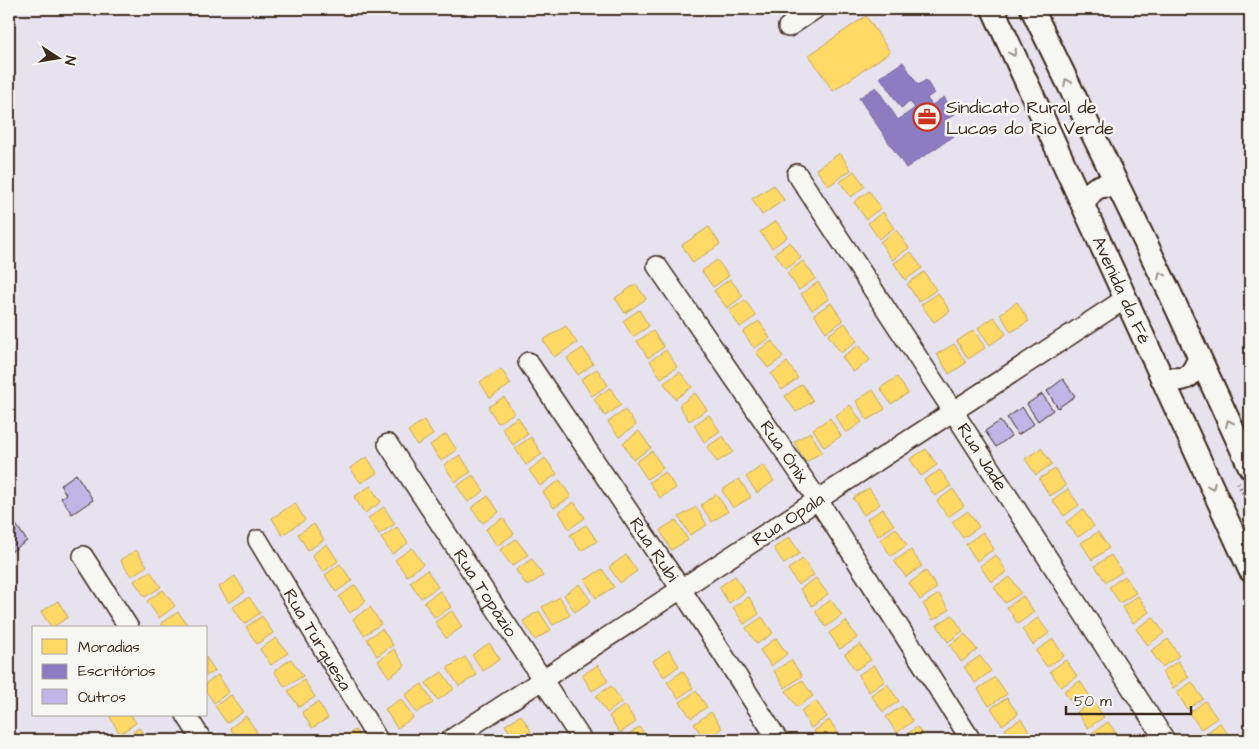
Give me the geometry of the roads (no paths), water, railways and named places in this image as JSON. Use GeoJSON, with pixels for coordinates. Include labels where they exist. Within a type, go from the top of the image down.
{"type":"FeatureCollection","features":[{"type":"Feature","properties":{"kind":"main road","name":"Avenida da Fé"},"geometry":{"type":"LineString","coordinates":[[993,9],[1250,570]]}},
{"type":"Feature","properties":{"kind":"main road"},"geometry":{"type":"LineString","coordinates":[[1032,9],[1168,289],[1250,467]]}},
{"type":"Feature","properties":{"kind":"main road"},"geometry":{"type":"LineString","coordinates":[[1083,205],[1088,195],[1097,187],[1104,185],[1117,187]]}},
{"type":"Feature","properties":{"kind":"main road"},"geometry":{"type":"LineString","coordinates":[[1162,378],[1181,380],[1186,378],[1195,370],[1199,359]]}},
{"type":"Feature","properties":{"kind":"street"},"geometry":{"type":"LineString","coordinates":[[788,26],[815,9]]}},
{"type":"Feature","properties":{"kind":"street","name":"Rua Jade"},"geometry":{"type":"LineString","coordinates":[[797,174],[1165,740]]}},
{"type":"Feature","properties":{"kind":"street","name":"Rua Ónix"},"geometry":{"type":"LineString","coordinates":[[657,266],[818,500],[971,740]]}},
{"type":"Feature","properties":{"kind":"street","name":"Rua Opala"},"geometry":{"type":"LineString","coordinates":[[450,740],[1125,299]]}},
{"type":"Feature","properties":{"kind":"street","name":"Rua Rubi"},"geometry":{"type":"LineString","coordinates":[[528,362],[681,590],[778,740]]}},
{"type":"Feature","properties":{"kind":"street","name":"Rua Topázio"},"geometry":{"type":"LineString","coordinates":[[388,444],[582,740]]}},
{"type":"Feature","properties":{"kind":"street","name":"Rua Turquesa"},"geometry":{"type":"LineString","coordinates":[[258,540],[378,740]]}},
{"type":"Feature","properties":{"kind":"street"},"geometry":{"type":"LineString","coordinates":[[83,556],[128,626]]}},
{"type":"Feature","properties":{"kind":"street"},"geometry":{"type":"LineString","coordinates":[[187,716],[202,740]]}},
{"type":"Feature","properties":{"kind":"place","name":"Sindicato Rural de Lucas do Rio Verde"},"geometry":{"type":"Point","coordinates":[927,117]}}]}
